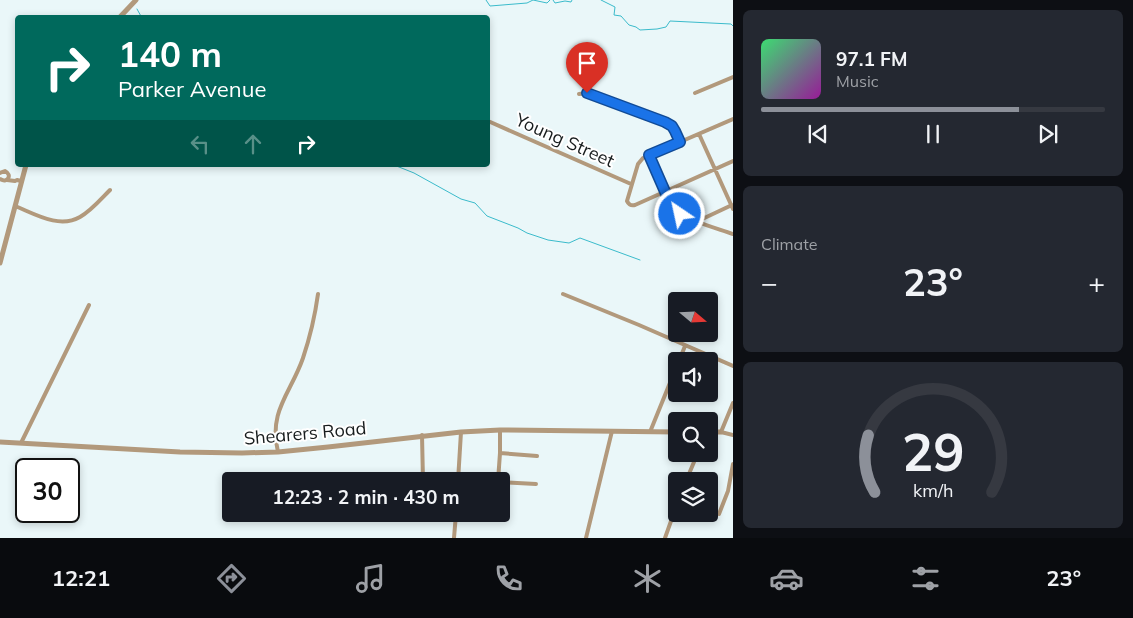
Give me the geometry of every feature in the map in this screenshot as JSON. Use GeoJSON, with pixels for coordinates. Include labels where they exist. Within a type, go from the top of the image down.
{"type":"FeatureCollection","features":[{"type":"Feature","properties":{"kind":"street"},"geometry":{"type":"LineString","coordinates":[[121,15],[136,0]]}},
{"type":"Feature","properties":{"kind":"street"},"geometry":{"type":"LineString","coordinates":[[695,93],[733,77]]}},
{"type":"Feature","properties":{"kind":"street"},"geometry":{"type":"LineString","coordinates":[[578,94],[587,93],[665,122],[672,126],[680,142]]}},
{"type":"Feature","properties":{"kind":"street"},"geometry":{"type":"LineString","coordinates":[[733,118],[643,158],[638,164],[631,184],[628,204],[631,206],[733,161]]}},
{"type":"Feature","properties":{"kind":"street","name":"Young Street"},"geometry":{"type":"LineString","coordinates":[[490,122],[631,184]]}},
{"type":"Feature","properties":{"kind":"street"},"geometry":{"type":"LineString","coordinates":[[698,221],[732,206],[699,134]]}},
{"type":"Feature","properties":{"kind":"street"},"geometry":{"type":"LineString","coordinates":[[649,155],[674,210],[733,234]]}},
{"type":"Feature","properties":{"kind":"street"},"geometry":{"type":"LineString","coordinates":[[0,263],[15,206],[19,181],[25,167]]}},
{"type":"Feature","properties":{"kind":"street"},"geometry":{"type":"LineString","coordinates":[[0,173],[8,172],[8,178]]}},
{"type":"Feature","properties":{"kind":"street"},"geometry":{"type":"LineString","coordinates":[[0,179],[3,181],[8,178],[16,178],[19,181]]}},
{"type":"Feature","properties":{"kind":"street"},"geometry":{"type":"LineString","coordinates":[[15,206],[51,220],[68,222],[81,217],[110,190]]}},
{"type":"Feature","properties":{"kind":"street"},"geometry":{"type":"LineString","coordinates":[[278,452],[275,431],[276,421],[310,338],[318,294]]}},
{"type":"Feature","properties":{"kind":"street"},"geometry":{"type":"LineString","coordinates":[[563,294],[733,366]]}},
{"type":"Feature","properties":{"kind":"street"},"geometry":{"type":"LineString","coordinates":[[21,443],[90,305]]}},
{"type":"Feature","properties":{"kind":"street"},"geometry":{"type":"LineString","coordinates":[[683,352],[685,346]]}},
{"type":"Feature","properties":{"kind":"street"},"geometry":{"type":"LineString","coordinates":[[650,432],[668,388]]}},
{"type":"Feature","properties":{"kind":"street"},"geometry":{"type":"LineString","coordinates":[[733,403],[721,432],[733,435]]}},
{"type":"Feature","properties":{"kind":"street"},"geometry":{"type":"LineString","coordinates":[[499,472],[500,430]]}},
{"type":"Feature","properties":{"kind":"street","name":"Shearers Road"},"geometry":{"type":"LineString","coordinates":[[0,442],[242,453],[278,452],[422,435],[500,430],[668,432]]}},
{"type":"Feature","properties":{"kind":"street"},"geometry":{"type":"LineString","coordinates":[[586,538],[612,431]]}},
{"type":"Feature","properties":{"kind":"street"},"geometry":{"type":"LineString","coordinates":[[459,472],[461,432]]}},
{"type":"Feature","properties":{"kind":"street"},"geometry":{"type":"LineString","coordinates":[[422,435],[424,472]]}},
{"type":"Feature","properties":{"kind":"street"},"geometry":{"type":"LineString","coordinates":[[500,453],[537,456]]}},
{"type":"Feature","properties":{"kind":"street"},"geometry":{"type":"LineString","coordinates":[[719,514],[729,485],[733,464]]}},
{"type":"Feature","properties":{"kind":"street"},"geometry":{"type":"LineString","coordinates":[[510,482],[536,484]]}},
{"type":"Feature","properties":{"kind":"street"},"geometry":{"type":"LineString","coordinates":[[454,538],[455,522]]}},
{"type":"Feature","properties":{"kind":"street"},"geometry":{"type":"LineString","coordinates":[[665,538],[671,522]]}},
{"type":"Feature","properties":{"kind":"waterway"},"geometry":{"type":"LineString","coordinates":[[486,0],[490,6],[527,3],[533,0],[547,3],[550,0]]}},
{"type":"Feature","properties":{"kind":"waterway"},"geometry":{"type":"LineString","coordinates":[[553,0],[555,3],[571,2],[572,0]]}},
{"type":"Feature","properties":{"kind":"waterway"},"geometry":{"type":"LineString","coordinates":[[601,0],[615,7],[614,15],[621,16],[629,25],[640,30],[666,27],[670,21],[731,24],[733,26]]}},
{"type":"Feature","properties":{"kind":"waterway"},"geometry":{"type":"LineString","coordinates":[[137,9],[140,15]]}},
{"type":"Feature","properties":{"kind":"waterway"},"geometry":{"type":"LineString","coordinates":[[399,167],[414,173],[461,199],[475,203],[487,216],[527,233],[548,240],[569,243],[580,238],[640,260]]}},
{"type":"Feature","properties":{"kind":"route"},"geometry":{"type":"LineString","coordinates":[[587,93],[658,118],[672,126],[680,142],[649,155],[670,203],[674,210],[680,214]]}}]}
